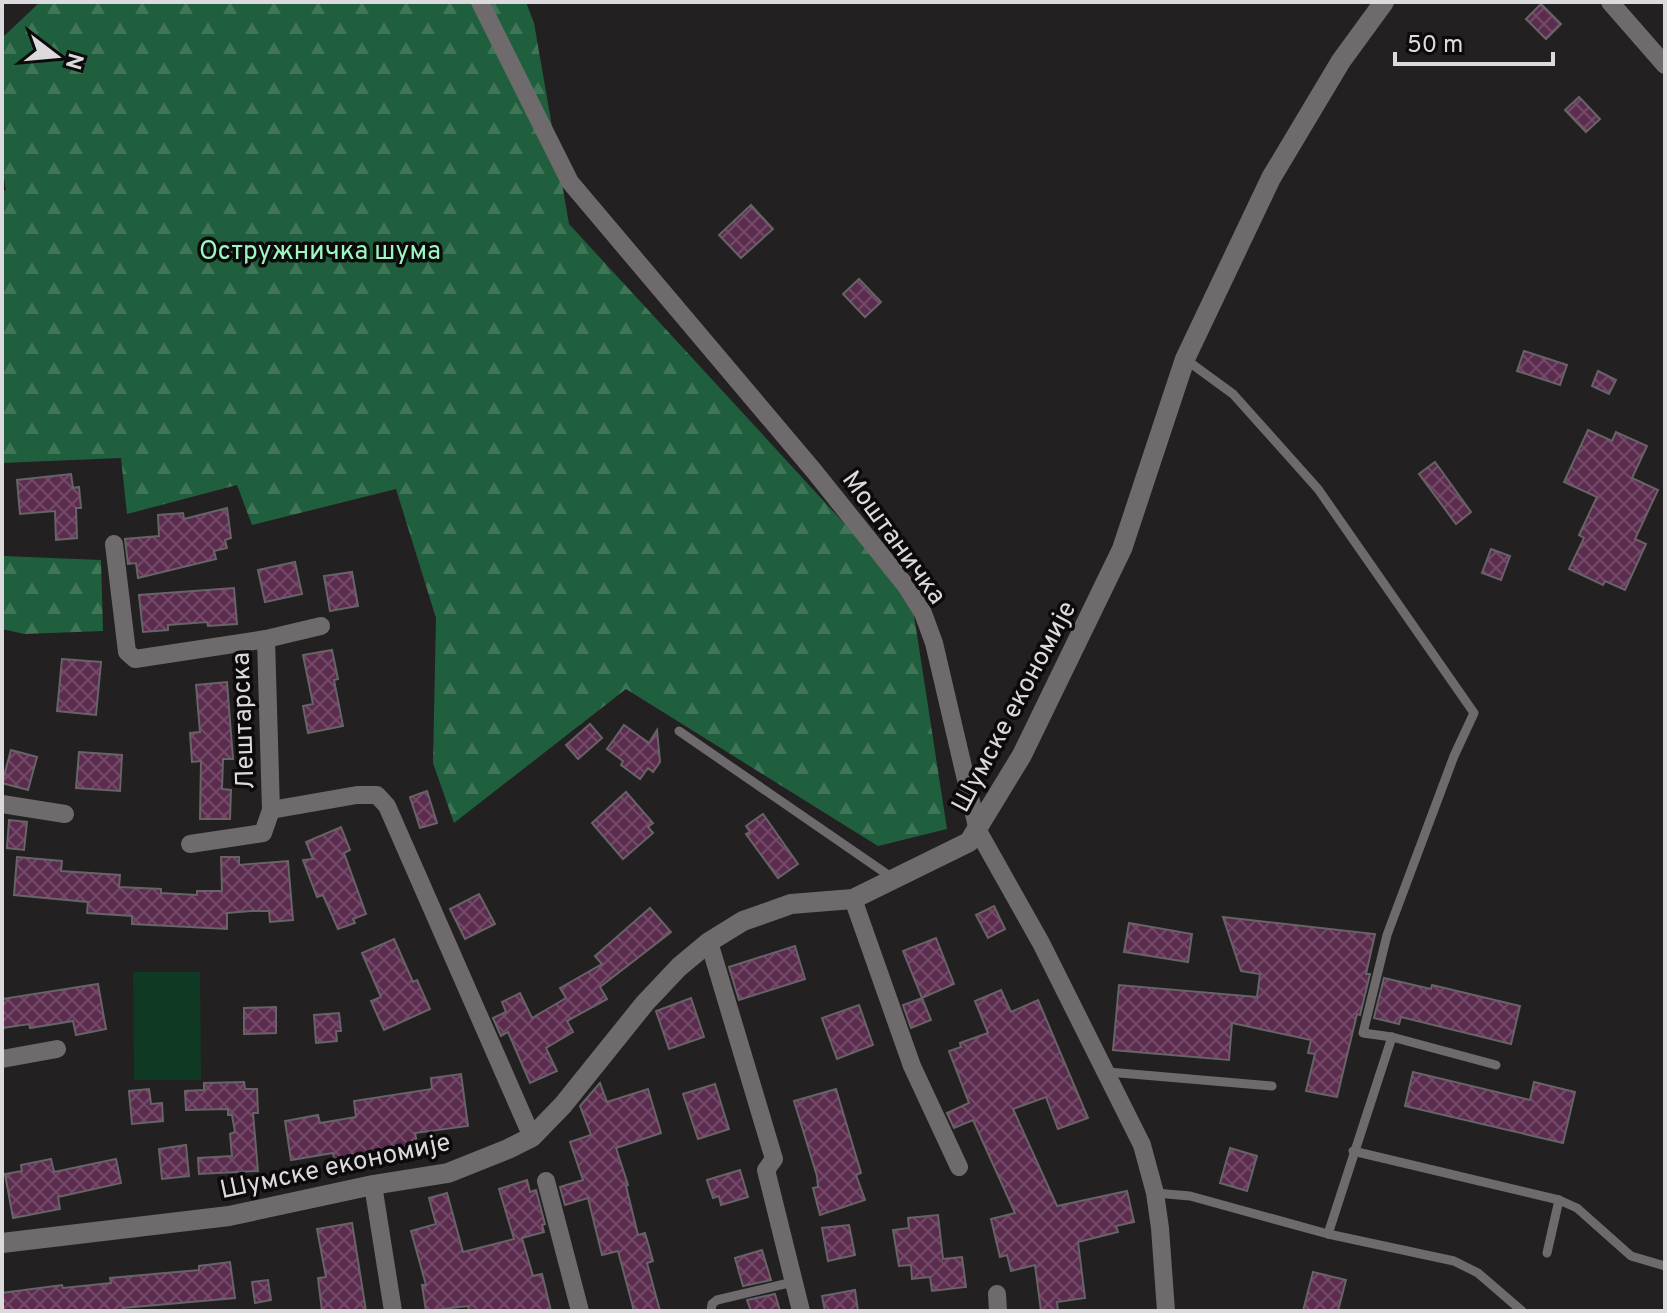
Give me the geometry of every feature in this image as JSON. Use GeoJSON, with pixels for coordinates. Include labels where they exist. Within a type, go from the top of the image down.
{"type":"FeatureCollection","features":[{"type":"Feature","properties":{"kind":"street","name":"Моштаничка"},"geometry":{"type":"LineString","coordinates":[[480,2],[570,182],[814,471],[906,586],[923,613],[934,643],[978,831],[1041,943],[1142,1145],[1155,1193],[1166,1311]]}},
{"type":"Feature","properties":{"kind":"street","name":"Шумске економије"},"geometry":{"type":"LineString","coordinates":[[2,1243],[229,1216],[373,1185],[448,1173],[532,1137],[563,1105],[645,1003],[679,967],[709,942],[743,921],[791,904],[853,899],[969,842],[1022,755],[1122,549],[1185,359],[1271,178],[1341,61],[1384,2]]}},
{"type":"Feature","properties":{"kind":"street"},"geometry":{"type":"LineString","coordinates":[[1610,2],[1665,65]]}},
{"type":"Feature","properties":{"kind":"street","name":"Лештарска"},"geometry":{"type":"LineString","coordinates":[[114,544],[127,652],[135,659],[266,639],[271,810],[357,795],[377,795],[387,806],[532,1137]]}},
{"type":"Feature","properties":{"kind":"street"},"geometry":{"type":"LineString","coordinates":[[266,639],[321,626]]}},
{"type":"Feature","properties":{"kind":"street"},"geometry":{"type":"LineString","coordinates":[[2,804],[65,814]]}},
{"type":"Feature","properties":{"kind":"street"},"geometry":{"type":"LineString","coordinates":[[190,844],[263,833],[271,810]]}},
{"type":"Feature","properties":{"kind":"street"},"geometry":{"type":"LineString","coordinates":[[853,899],[912,1066],[959,1167]]}},
{"type":"Feature","properties":{"kind":"street"},"geometry":{"type":"LineString","coordinates":[[709,942],[774,1159],[766,1170],[801,1311]]}},
{"type":"Feature","properties":{"kind":"street"},"geometry":{"type":"LineString","coordinates":[[2,1059],[57,1049]]}},
{"type":"Feature","properties":{"kind":"street"},"geometry":{"type":"LineString","coordinates":[[546,1181],[580,1311]]}},
{"type":"Feature","properties":{"kind":"street"},"geometry":{"type":"LineString","coordinates":[[373,1185],[393,1311]]}},
{"type":"Feature","properties":{"kind":"lane"},"geometry":{"type":"LineString","coordinates":[[1185,359],[1233,394],[1318,489],[1474,713],[1454,756],[1384,949],[1363,1033],[1392,1037],[1496,1065]]}},
{"type":"Feature","properties":{"kind":"lane"},"geometry":{"type":"LineString","coordinates":[[679,731],[895,880]]}},
{"type":"Feature","properties":{"kind":"lane"},"geometry":{"type":"LineString","coordinates":[[1328,1234],[1392,1037]]}},
{"type":"Feature","properties":{"kind":"lane"},"geometry":{"type":"LineString","coordinates":[[1106,1072],[1272,1086]]}},
{"type":"Feature","properties":{"kind":"lane"},"geometry":{"type":"LineString","coordinates":[[1353,1151],[1559,1200],[1577,1208],[1631,1256],[1665,1266]]}},
{"type":"Feature","properties":{"kind":"lane"},"geometry":{"type":"LineString","coordinates":[[1155,1193],[1190,1196],[1328,1234],[1454,1261],[1478,1273],[1522,1311]]}},
{"type":"Feature","properties":{"kind":"lane"},"geometry":{"type":"LineString","coordinates":[[1547,1253],[1559,1200]]}},
{"type":"Feature","properties":{"kind":"lane"},"geometry":{"type":"LineString","coordinates":[[711,1311],[712,1304],[717,1300],[793,1282]]}},
{"type":"Feature","properties":{"kind":"green space","name":"Остружничка шума"},"geometry":{"type":"Polygon","coordinates":[[[40,2],[526,2],[534,23],[569,224],[911,596],[947,829],[878,846],[626,689],[454,823],[433,763],[436,618],[396,489],[252,525],[237,485],[127,514],[121,458],[2,463],[2,191],[6,190],[2,168],[2,38],[40,2]]]}},
{"type":"Feature","properties":{"kind":"green space"},"geometry":{"type":"Polygon","coordinates":[[[2,539],[3,556],[101,560],[103,631],[24,634],[2,629],[2,539]]]}},
{"type":"Feature","properties":{"kind":"green space"},"geometry":{"type":"Polygon","coordinates":[[[133,972],[200,972],[201,1080],[134,1080],[133,972]]]}},
{"type":"Feature","properties":{"kind":"building"},"geometry":{"type":"Polygon","coordinates":[[[1541,4],[1561,24],[1546,39],[1526,19],[1541,4]]]}},
{"type":"Feature","properties":{"kind":"building"},"geometry":{"type":"Polygon","coordinates":[[[1579,97],[1600,119],[1586,132],[1565,110],[1579,97]]]}},
{"type":"Feature","properties":{"kind":"building"},"geometry":{"type":"Polygon","coordinates":[[[751,205],[773,229],[741,258],[719,235],[751,205]]]}},
{"type":"Feature","properties":{"kind":"building"},"geometry":{"type":"Polygon","coordinates":[[[859,279],[881,302],[865,317],[843,294],[859,279]]]}},
{"type":"Feature","properties":{"kind":"building"},"geometry":{"type":"Polygon","coordinates":[[[1524,351],[1567,365],[1560,385],[1517,371],[1524,351]]]}},
{"type":"Feature","properties":{"kind":"building"},"geometry":{"type":"Polygon","coordinates":[[[1598,371],[1616,380],[1609,394],[1592,386],[1598,371]]]}},
{"type":"Feature","properties":{"kind":"building"},"geometry":{"type":"Polygon","coordinates":[[[1588,430],[1612,441],[1616,432],[1647,446],[1632,478],[1658,490],[1635,539],[1646,544],[1625,590],[1605,581],[1603,585],[1569,569],[1584,538],[1579,535],[1597,497],[1564,482],[1588,430]]]}},
{"type":"Feature","properties":{"kind":"building"},"geometry":{"type":"Polygon","coordinates":[[[1435,462],[1471,512],[1456,524],[1419,474],[1435,462]]]}},
{"type":"Feature","properties":{"kind":"building"},"geometry":{"type":"Polygon","coordinates":[[[71,474],[73,488],[79,487],[81,508],[76,508],[77,538],[56,540],[55,511],[20,514],[17,480],[71,474]]]}},
{"type":"Feature","properties":{"kind":"building"},"geometry":{"type":"Polygon","coordinates":[[[227,508],[231,538],[225,540],[227,548],[214,551],[216,559],[138,578],[136,563],[128,564],[125,539],[159,536],[158,515],[183,513],[184,519],[227,508]]]}},
{"type":"Feature","properties":{"kind":"building"},"geometry":{"type":"Polygon","coordinates":[[[1491,549],[1510,556],[1501,580],[1482,573],[1491,549]]]}},
{"type":"Feature","properties":{"kind":"building"},"geometry":{"type":"Polygon","coordinates":[[[295,562],[302,594],[265,602],[258,570],[295,562]]]}},
{"type":"Feature","properties":{"kind":"building"},"geometry":{"type":"Polygon","coordinates":[[[352,572],[358,606],[330,611],[324,576],[352,572]]]}},
{"type":"Feature","properties":{"kind":"building"},"geometry":{"type":"Polygon","coordinates":[[[234,588],[237,624],[208,626],[207,622],[168,625],[168,630],[143,632],[139,595],[234,588]]]}},
{"type":"Feature","properties":{"kind":"building"},"geometry":{"type":"Polygon","coordinates":[[[332,650],[343,726],[308,733],[303,706],[313,704],[303,655],[332,650]]]}},
{"type":"Feature","properties":{"kind":"building"},"geometry":{"type":"Polygon","coordinates":[[[62,659],[101,662],[96,715],[57,711],[62,659]]]}},
{"type":"Feature","properties":{"kind":"building"},"geometry":{"type":"Polygon","coordinates":[[[227,682],[233,759],[223,759],[222,789],[231,790],[230,819],[200,819],[201,761],[192,762],[190,733],[200,732],[196,685],[227,682]]]}},
{"type":"Feature","properties":{"kind":"building"},"geometry":{"type":"Polygon","coordinates":[[[590,724],[602,738],[578,759],[566,745],[590,724]]]}},
{"type":"Feature","properties":{"kind":"building"},"geometry":{"type":"Polygon","coordinates":[[[624,725],[649,743],[657,730],[660,762],[653,772],[648,768],[640,779],[621,765],[623,761],[607,749],[624,725]]]}},
{"type":"Feature","properties":{"kind":"building"},"geometry":{"type":"Polygon","coordinates":[[[11,750],[37,757],[28,790],[2,783],[11,750]]]}},
{"type":"Feature","properties":{"kind":"building"},"geometry":{"type":"Polygon","coordinates":[[[79,752],[122,755],[120,791],[76,788],[79,752]]]}},
{"type":"Feature","properties":{"kind":"building"},"geometry":{"type":"Polygon","coordinates":[[[427,791],[437,823],[420,828],[410,797],[427,791]]]}},
{"type":"Feature","properties":{"kind":"building"},"geometry":{"type":"Polygon","coordinates":[[[626,792],[653,823],[648,827],[653,833],[623,859],[592,823],[626,792]]]}},
{"type":"Feature","properties":{"kind":"building"},"geometry":{"type":"Polygon","coordinates":[[[763,814],[798,864],[778,878],[746,834],[750,832],[746,826],[763,814]]]}},
{"type":"Feature","properties":{"kind":"building"},"geometry":{"type":"Polygon","coordinates":[[[9,820],[27,822],[24,850],[7,848],[9,820]]]}},
{"type":"Feature","properties":{"kind":"building"},"geometry":{"type":"Polygon","coordinates":[[[341,827],[350,850],[344,853],[366,914],[353,919],[355,923],[338,929],[323,895],[317,897],[303,860],[313,859],[306,842],[341,827]]]}},
{"type":"Feature","properties":{"kind":"building"},"geometry":{"type":"Polygon","coordinates":[[[17,857],[62,861],[61,871],[120,875],[119,887],[197,895],[197,891],[222,891],[221,857],[239,857],[239,865],[288,861],[293,920],[270,922],[269,911],[251,911],[227,913],[227,929],[132,924],[132,916],[87,913],[88,902],[14,895],[17,857]]]}},
{"type":"Feature","properties":{"kind":"building"},"geometry":{"type":"Polygon","coordinates":[[[479,894],[495,924],[465,939],[450,909],[479,894]]]}},
{"type":"Feature","properties":{"kind":"building"},"geometry":{"type":"Polygon","coordinates":[[[994,906],[1005,929],[988,938],[976,915],[994,906]]]}},
{"type":"Feature","properties":{"kind":"building"},"geometry":{"type":"Polygon","coordinates":[[[650,908],[671,932],[600,987],[607,999],[567,1021],[573,1032],[546,1048],[557,1071],[530,1083],[508,1032],[501,1036],[493,1018],[506,1012],[502,1002],[520,993],[532,1018],[566,998],[560,988],[602,964],[595,956],[650,908]]]}},
{"type":"Feature","properties":{"kind":"building"},"geometry":{"type":"Polygon","coordinates":[[[1223,917],[1375,934],[1366,974],[1370,974],[1337,1097],[1306,1091],[1315,1054],[1308,1053],[1311,1040],[1232,1023],[1229,1060],[1113,1050],[1119,985],[1257,997],[1260,974],[1241,971],[1223,917]]]}},
{"type":"Feature","properties":{"kind":"building"},"geometry":{"type":"Polygon","coordinates":[[[1129,923],[1192,934],[1188,962],[1124,952],[1129,923]]]}},
{"type":"Feature","properties":{"kind":"building"},"geometry":{"type":"Polygon","coordinates":[[[936,938],[954,984],[922,998],[903,951],[936,938]]]}},
{"type":"Feature","properties":{"kind":"building"},"geometry":{"type":"Polygon","coordinates":[[[394,939],[413,982],[417,980],[430,1009],[384,1030],[371,1001],[381,997],[362,953],[394,939]]]}},
{"type":"Feature","properties":{"kind":"building"},"geometry":{"type":"Polygon","coordinates":[[[795,946],[805,979],[739,1000],[729,967],[795,946]]]}},
{"type":"Feature","properties":{"kind":"building"},"geometry":{"type":"Polygon","coordinates":[[[1384,978],[1431,989],[1432,985],[1520,1006],[1511,1044],[1401,1017],[1399,1024],[1374,1018],[1384,978]]]}},
{"type":"Feature","properties":{"kind":"building"},"geometry":{"type":"Polygon","coordinates":[[[98,984],[106,1029],[76,1035],[73,1021],[30,1028],[29,1024],[2,1028],[2,999],[98,984]]]}},
{"type":"Feature","properties":{"kind":"building"},"geometry":{"type":"Polygon","coordinates":[[[1001,990],[1011,1012],[1038,1000],[1088,1118],[1058,1129],[1046,1097],[1013,1109],[1057,1206],[1127,1191],[1134,1222],[1116,1226],[1118,1232],[1078,1242],[1085,1298],[1057,1302],[1058,1311],[1041,1311],[1035,1265],[1011,1271],[1007,1255],[1000,1257],[991,1219],[1015,1213],[973,1120],[954,1128],[947,1113],[969,1103],[949,1051],[961,1047],[960,1043],[988,1033],[975,1001],[1001,990]]]}},
{"type":"Feature","properties":{"kind":"building"},"geometry":{"type":"Polygon","coordinates":[[[691,998],[704,1037],[669,1049],[656,1011],[691,998]]]}},
{"type":"Feature","properties":{"kind":"building"},"geometry":{"type":"Polygon","coordinates":[[[922,998],[931,1020],[911,1028],[903,1005],[922,998]]]}},
{"type":"Feature","properties":{"kind":"building"},"geometry":{"type":"Polygon","coordinates":[[[859,1005],[873,1045],[837,1059],[822,1018],[859,1005]]]}},
{"type":"Feature","properties":{"kind":"building"},"geometry":{"type":"Polygon","coordinates":[[[276,1007],[276,1033],[244,1034],[244,1008],[276,1007]]]}},
{"type":"Feature","properties":{"kind":"building"},"geometry":{"type":"Polygon","coordinates":[[[339,1013],[341,1031],[336,1031],[337,1041],[316,1043],[314,1015],[339,1013]]]}},
{"type":"Feature","properties":{"kind":"building"},"geometry":{"type":"Polygon","coordinates":[[[1413,1072],[1530,1100],[1534,1082],[1575,1092],[1563,1143],[1405,1106],[1413,1072]]]}},
{"type":"Feature","properties":{"kind":"building"},"geometry":{"type":"Polygon","coordinates":[[[461,1074],[468,1126],[415,1133],[418,1148],[383,1153],[383,1150],[334,1159],[333,1153],[291,1160],[285,1121],[318,1115],[320,1123],[356,1117],[354,1101],[432,1089],[431,1078],[461,1074]]]}},
{"type":"Feature","properties":{"kind":"building"},"geometry":{"type":"Polygon","coordinates":[[[244,1082],[245,1089],[257,1089],[258,1113],[253,1113],[258,1171],[199,1174],[198,1158],[232,1156],[230,1134],[235,1132],[228,1109],[186,1110],[185,1091],[204,1090],[204,1083],[244,1082]]]}},
{"type":"Feature","properties":{"kind":"building"},"geometry":{"type":"Polygon","coordinates":[[[600,1083],[607,1102],[648,1089],[661,1133],[616,1148],[628,1185],[638,1235],[645,1233],[653,1261],[647,1263],[660,1311],[634,1311],[618,1251],[602,1255],[588,1198],[565,1205],[560,1187],[583,1180],[570,1142],[591,1135],[580,1106],[600,1083]]]}},
{"type":"Feature","properties":{"kind":"building"},"geometry":{"type":"Polygon","coordinates":[[[715,1084],[729,1129],[698,1139],[683,1094],[715,1084]]]}},
{"type":"Feature","properties":{"kind":"building"},"geometry":{"type":"Polygon","coordinates":[[[149,1089],[151,1104],[162,1103],[163,1121],[132,1124],[129,1091],[149,1089]]]}},
{"type":"Feature","properties":{"kind":"building"},"geometry":{"type":"Polygon","coordinates":[[[836,1089],[861,1173],[856,1175],[865,1200],[820,1215],[813,1188],[818,1187],[817,1176],[794,1101],[836,1089]]]}},
{"type":"Feature","properties":{"kind":"building"},"geometry":{"type":"Polygon","coordinates":[[[186,1145],[189,1176],[162,1179],[159,1149],[186,1145]]]}},
{"type":"Feature","properties":{"kind":"building"},"geometry":{"type":"Polygon","coordinates":[[[1230,1148],[1257,1156],[1247,1191],[1220,1183],[1230,1148]]]}},
{"type":"Feature","properties":{"kind":"building"},"geometry":{"type":"Polygon","coordinates":[[[51,1159],[54,1172],[116,1159],[121,1183],[58,1197],[60,1209],[13,1218],[5,1174],[22,1171],[21,1165],[51,1159]]]}},
{"type":"Feature","properties":{"kind":"building"},"geometry":{"type":"Polygon","coordinates":[[[740,1170],[748,1197],[721,1205],[719,1196],[713,1198],[707,1180],[740,1170]]]}},
{"type":"Feature","properties":{"kind":"building"},"geometry":{"type":"Polygon","coordinates":[[[527,1180],[530,1192],[536,1190],[545,1224],[542,1225],[544,1232],[522,1238],[533,1276],[542,1274],[551,1311],[469,1311],[468,1306],[426,1311],[422,1285],[426,1285],[411,1231],[436,1224],[429,1198],[447,1193],[463,1252],[514,1239],[499,1189],[527,1180]]]}},
{"type":"Feature","properties":{"kind":"building"},"geometry":{"type":"Polygon","coordinates":[[[938,1215],[943,1259],[962,1257],[966,1287],[932,1291],[930,1277],[912,1279],[911,1265],[899,1266],[893,1230],[909,1228],[908,1218],[938,1215]]]}},
{"type":"Feature","properties":{"kind":"building"},"geometry":{"type":"Polygon","coordinates":[[[352,1223],[366,1311],[322,1311],[318,1278],[326,1277],[317,1229],[352,1223]]]}},
{"type":"Feature","properties":{"kind":"building"},"geometry":{"type":"Polygon","coordinates":[[[849,1225],[855,1255],[828,1261],[822,1228],[849,1225]]]}},
{"type":"Feature","properties":{"kind":"building"},"geometry":{"type":"Polygon","coordinates":[[[762,1250],[771,1280],[743,1286],[735,1258],[762,1250]]]}},
{"type":"Feature","properties":{"kind":"building"},"geometry":{"type":"Polygon","coordinates":[[[230,1262],[235,1298],[123,1308],[123,1311],[2,1311],[2,1293],[62,1285],[63,1288],[111,1283],[110,1278],[199,1270],[199,1266],[230,1262]]]}},
{"type":"Feature","properties":{"kind":"building"},"geometry":{"type":"Polygon","coordinates":[[[1313,1272],[1346,1280],[1338,1311],[1303,1311],[1313,1272]]]}},
{"type":"Feature","properties":{"kind":"building"},"geometry":{"type":"Polygon","coordinates":[[[268,1280],[271,1300],[255,1303],[252,1282],[268,1280]]]}},
{"type":"Feature","properties":{"kind":"building"},"geometry":{"type":"Polygon","coordinates":[[[855,1290],[858,1311],[825,1311],[822,1296],[855,1290]]]}},
{"type":"Feature","properties":{"kind":"building"},"geometry":{"type":"Polygon","coordinates":[[[775,1294],[780,1311],[751,1311],[747,1300],[775,1294]]]}}]}
